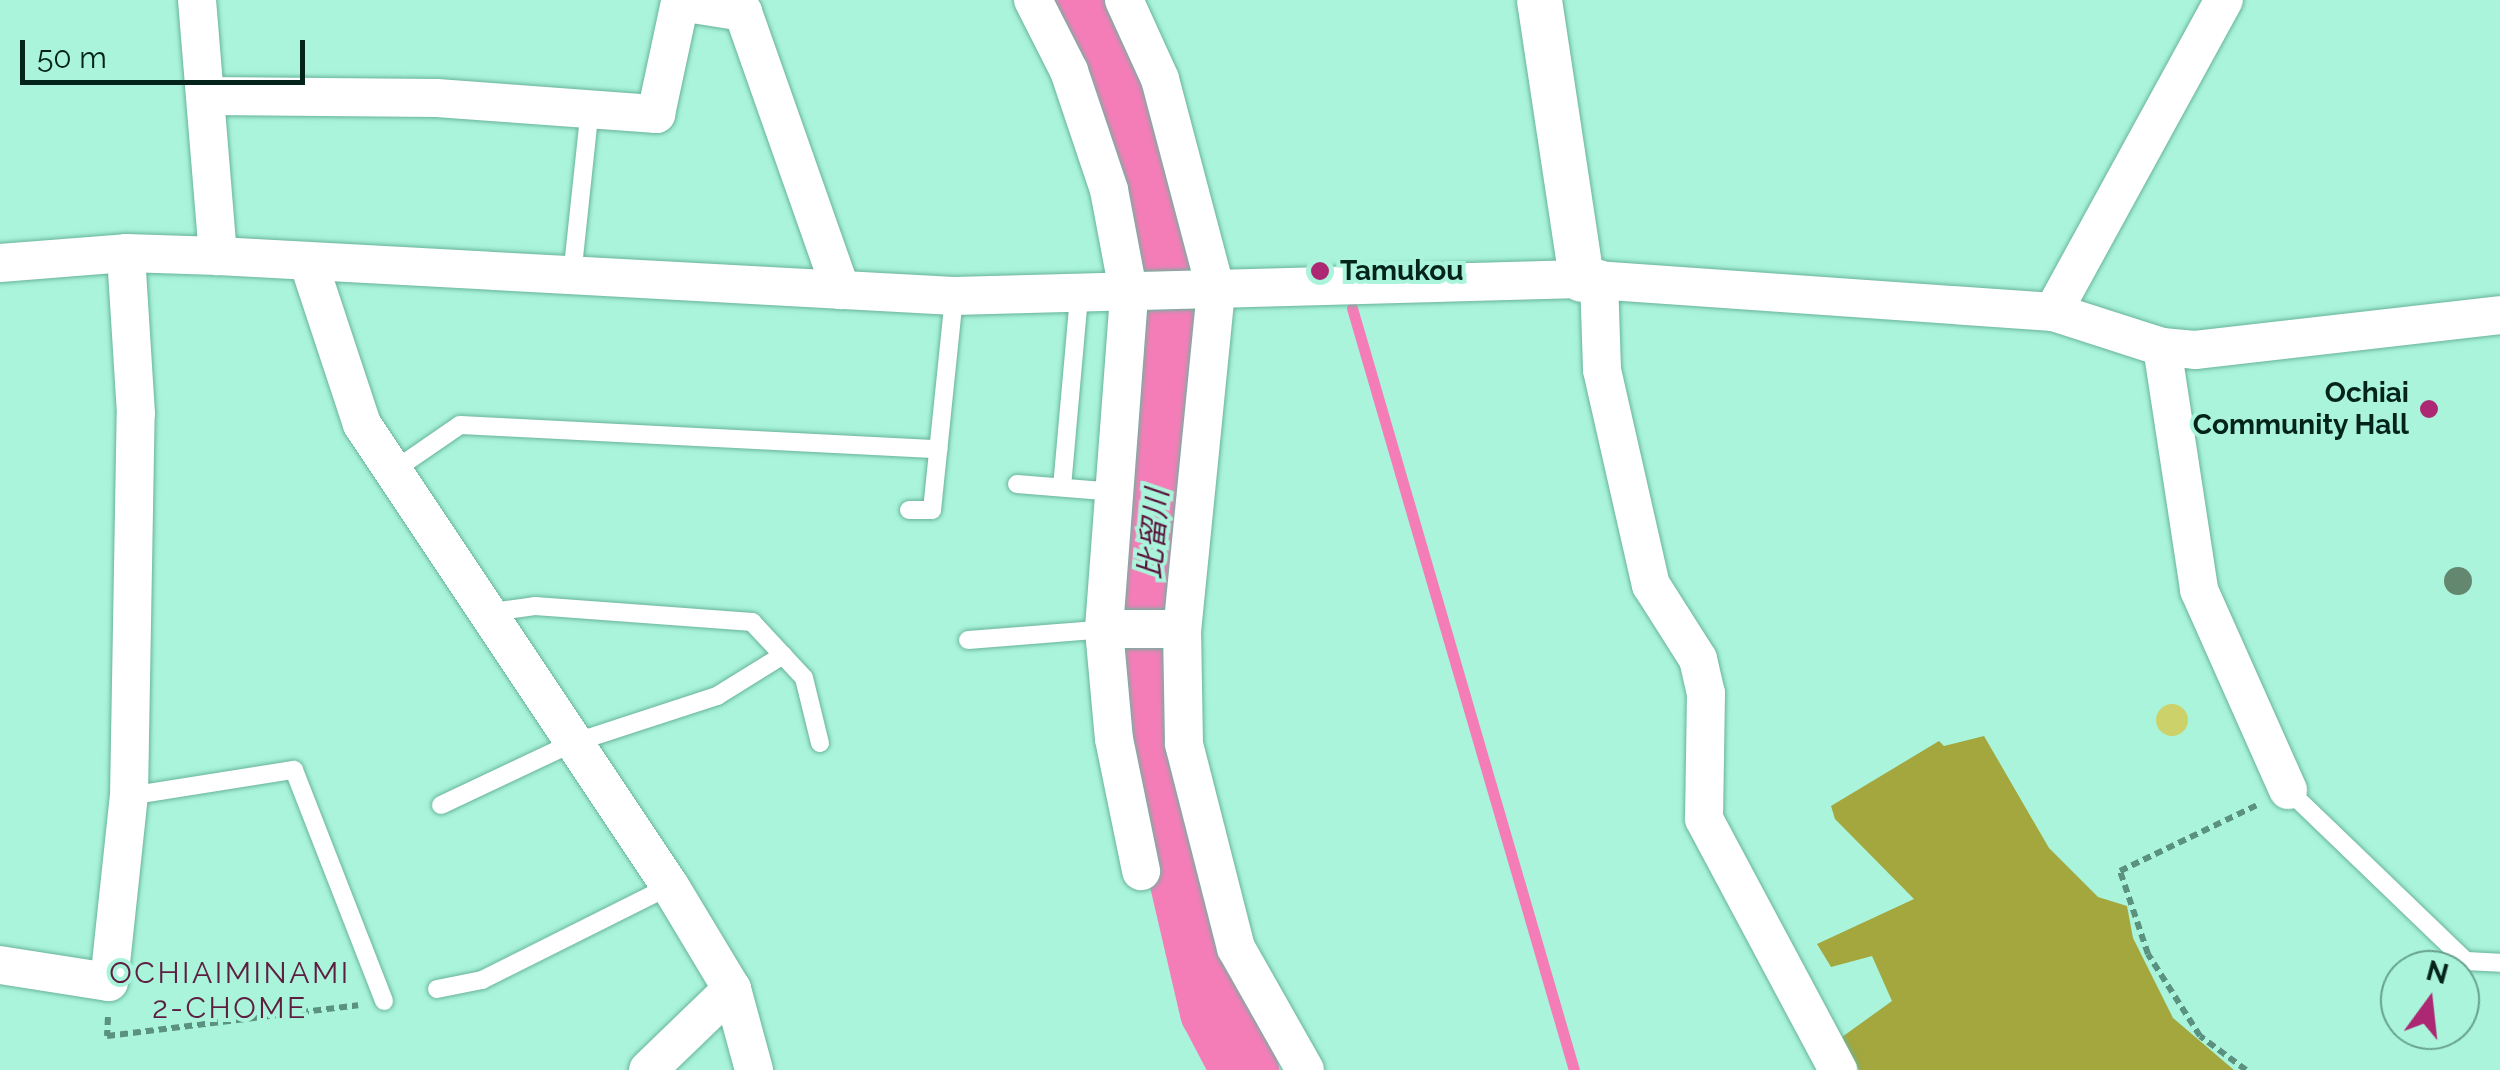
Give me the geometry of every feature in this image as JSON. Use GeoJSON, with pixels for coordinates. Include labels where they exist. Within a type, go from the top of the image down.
{"type":"FeatureCollection","features":[{"type":"Feature","properties":{"kind":"street"},"geometry":{"type":"LineString","coordinates":[[197,0],[209,96],[218,256]]}},
{"type":"Feature","properties":{"kind":"street"},"geometry":{"type":"LineString","coordinates":[[1034,0],[1069,70],[1109,190],[1136,295],[1116,492],[1109,629],[1114,739],[1141,871]]}},
{"type":"Feature","properties":{"kind":"street"},"geometry":{"type":"LineString","coordinates":[[1124,0],[1160,79],[1209,292],[1176,629],[1184,744],[1206,852],[1236,948],[1304,1070]]}},
{"type":"Feature","properties":{"kind":"street"},"geometry":{"type":"LineString","coordinates":[[1539,0],[1590,279],[1602,370],[1651,585],[1698,659],[1706,692],[1704,819],[1838,1070]]}},
{"type":"Feature","properties":{"kind":"street"},"geometry":{"type":"LineString","coordinates":[[2053,312],[2224,0]]}},
{"type":"Feature","properties":{"kind":"street"},"geometry":{"type":"LineString","coordinates":[[209,96],[590,108],[656,114],[680,2],[743,12],[841,290]]}},
{"type":"Feature","properties":{"kind":"street"},"geometry":{"type":"LineString","coordinates":[[0,965],[109,982],[129,796],[136,414],[126,254]]}},
{"type":"Feature","properties":{"kind":"street"},"geometry":{"type":"LineString","coordinates":[[0,264],[126,254],[218,256],[309,264],[954,296],[1078,297],[1590,279],[2053,312],[2162,347],[2195,350],[2500,315]]}},
{"type":"Feature","properties":{"kind":"street"},"geometry":{"type":"LineString","coordinates":[[309,264],[362,424],[570,744],[670,886],[732,990],[754,1070]]}},
{"type":"Feature","properties":{"kind":"street"},"geometry":{"type":"LineString","coordinates":[[2162,347],[2198,590],[2288,790]]}},
{"type":"Feature","properties":{"kind":"street"},"geometry":{"type":"LineString","coordinates":[[1109,629],[1176,629]]}},
{"type":"Feature","properties":{"kind":"street"},"geometry":{"type":"LineString","coordinates":[[648,1070],[732,990]]}},
{"type":"Feature","properties":{"kind":"lane"},"geometry":{"type":"LineString","coordinates":[[572,276],[590,108]]}},
{"type":"Feature","properties":{"kind":"lane"},"geometry":{"type":"LineString","coordinates":[[909,510],[932,510],[954,296]]}},
{"type":"Feature","properties":{"kind":"lane"},"geometry":{"type":"LineString","coordinates":[[1062,487],[1078,297]]}},
{"type":"Feature","properties":{"kind":"lane"},"geometry":{"type":"LineString","coordinates":[[394,471],[460,425],[938,449]]}},
{"type":"Feature","properties":{"kind":"lane"},"geometry":{"type":"LineString","coordinates":[[1017,484],[1116,492]]}},
{"type":"Feature","properties":{"kind":"lane"},"geometry":{"type":"LineString","coordinates":[[485,613],[536,606],[752,622],[804,678],[820,743]]}},
{"type":"Feature","properties":{"kind":"lane"},"geometry":{"type":"LineString","coordinates":[[968,640],[1109,629]]}},
{"type":"Feature","properties":{"kind":"lane"},"geometry":{"type":"LineString","coordinates":[[440,805],[570,744],[717,696],[783,655]]}},
{"type":"Feature","properties":{"kind":"lane"},"geometry":{"type":"LineString","coordinates":[[129,796],[294,770],[384,1001]]}},
{"type":"Feature","properties":{"kind":"lane"},"geometry":{"type":"LineString","coordinates":[[2288,790],[2466,961],[2500,964]]}},
{"type":"Feature","properties":{"kind":"lane"},"geometry":{"type":"LineString","coordinates":[[438,990],[482,980],[670,886]]}},
{"type":"Feature","properties":{"kind":"path"},"geometry":{"type":"LineString","coordinates":[[2246,1070],[2200,1036],[2148,954],[2120,871],[2288,790]]}},
{"type":"Feature","properties":{"kind":"path"},"geometry":{"type":"LineString","coordinates":[[109,982],[107,1036],[384,1001]]}},
{"type":"Feature","properties":{"kind":"green space"},"geometry":{"type":"Polygon","coordinates":[[[2172,704],[2183,709],[2188,720],[2183,731],[2172,736],[2161,731],[2156,720],[2161,709],[2172,704]]]}},
{"type":"Feature","properties":{"kind":"shaded area"},"geometry":{"type":"Polygon","coordinates":[[[1984,736],[2049,848],[2098,897],[2127,906],[2133,938],[2173,1018],[2234,1070],[1859,1070],[1842,1037],[1892,1001],[1872,956],[1831,967],[1817,944],[1914,899],[1835,819],[1831,806],[1939,741],[1944,746],[1984,736]]]}},
{"type":"Feature","properties":{"kind":"waterway","name":"比留川"},"geometry":{"type":"LineString","coordinates":[[1076,0],[1136,145],[1166,250],[1173,330],[1149,593],[1154,754],[1214,1011],[1245,1070]]}},
{"type":"Feature","properties":{"kind":"waterway"},"geometry":{"type":"LineString","coordinates":[[1352,308],[1574,1070]]}},
{"type":"Feature","properties":{"kind":"place","name":"Tamukou"},"geometry":{"type":"Point","coordinates":[1320,271]}},
{"type":"Feature","properties":{"kind":"place","name":"Ochiai Community Hall"},"geometry":{"type":"Point","coordinates":[2429,409]}},
{"type":"Feature","properties":{"kind":"district","name":"OCHIAIMINAMI 2-CHOME"},"geometry":{"type":"Point","coordinates":[230,990]}}]}
